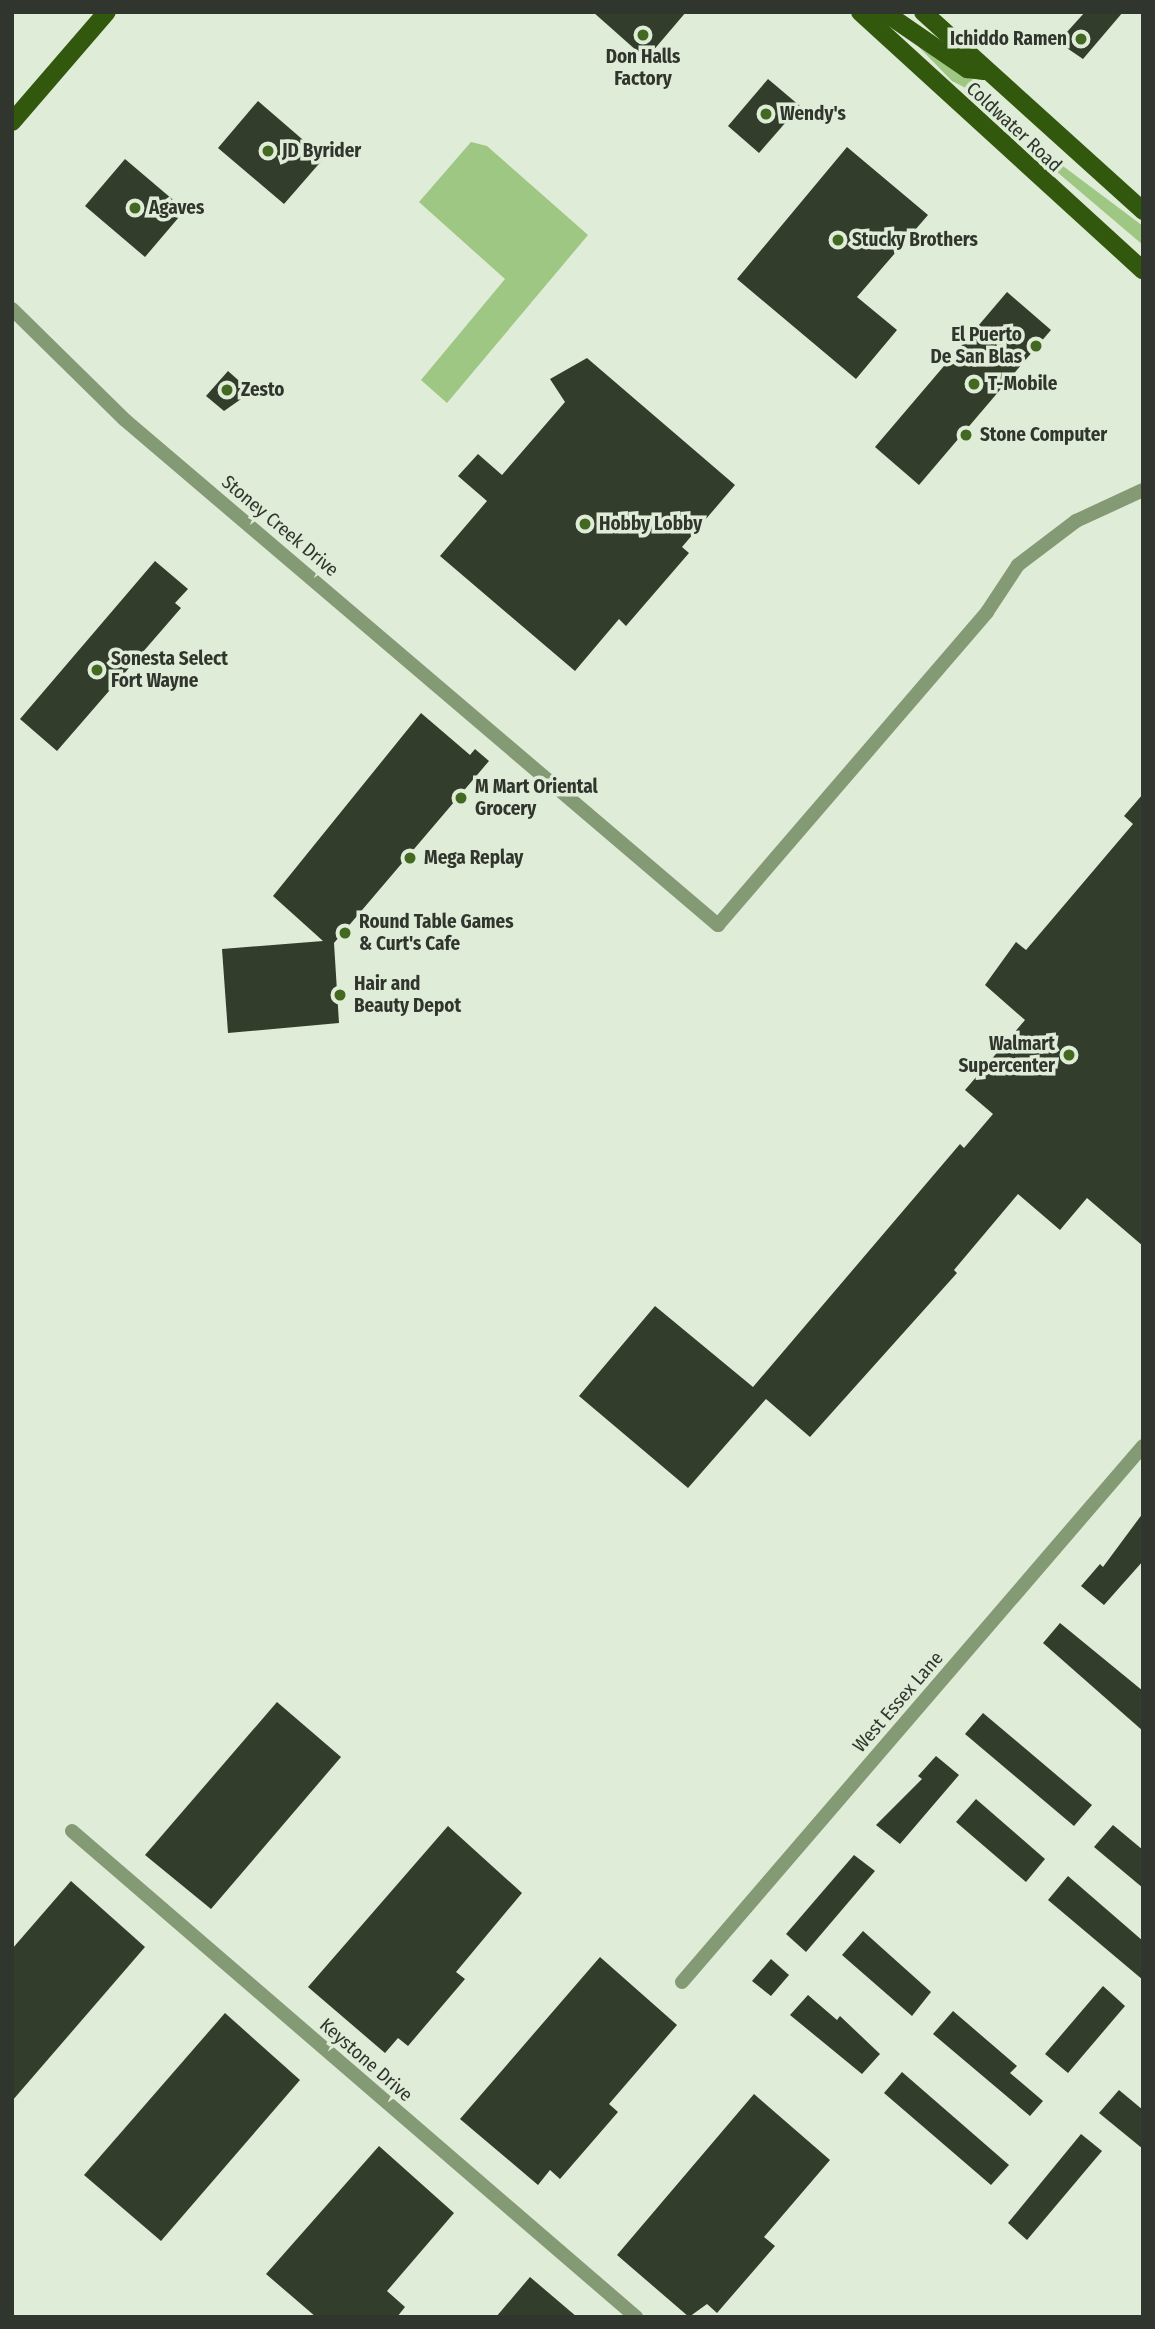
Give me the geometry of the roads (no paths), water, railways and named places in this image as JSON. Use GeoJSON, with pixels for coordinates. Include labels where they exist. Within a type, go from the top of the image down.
{"type":"FeatureCollection","features":[{"type":"Feature","properties":{"kind":"main road"},"geometry":{"type":"LineString","coordinates":[[12,122],[107,12]]}},
{"type":"Feature","properties":{"kind":"main road","name":"Coldwater Road"},"geometry":{"type":"LineString","coordinates":[[860,12],[1143,270]]}},
{"type":"Feature","properties":{"kind":"main road"},"geometry":{"type":"LineString","coordinates":[[884,12],[967,69],[984,71]]}},
{"type":"Feature","properties":{"kind":"main road","name":"Coldwater Road"},"geometry":{"type":"LineString","coordinates":[[923,12],[984,71],[1143,211]]}},
{"type":"Feature","properties":{"kind":"street","name":"Stoney Creek Drive"},"geometry":{"type":"LineString","coordinates":[[12,309],[125,420],[529,767],[719,925],[987,612],[1018,565],[1076,521],[1143,490]]}},
{"type":"Feature","properties":{"kind":"street","name":"West Essex Lane"},"geometry":{"type":"LineString","coordinates":[[682,1982],[1143,1446]]}},
{"type":"Feature","properties":{"kind":"street","name":"Keystone Drive"},"geometry":{"type":"LineString","coordinates":[[72,1831],[636,2317]]}},
{"type":"Feature","properties":{"kind":"place","name":"Don Halls Factory"},"geometry":{"type":"Point","coordinates":[643,35]}},
{"type":"Feature","properties":{"kind":"place","name":"Ichiddo Ramen"},"geometry":{"type":"Point","coordinates":[1081,39]}},
{"type":"Feature","properties":{"kind":"place","name":"Wendy's"},"geometry":{"type":"Point","coordinates":[766,114]}},
{"type":"Feature","properties":{"kind":"place","name":"JD Byrider"},"geometry":{"type":"Point","coordinates":[268,151]}},
{"type":"Feature","properties":{"kind":"place","name":"Agaves"},"geometry":{"type":"Point","coordinates":[135,208]}},
{"type":"Feature","properties":{"kind":"place","name":"Stucky Brothers"},"geometry":{"type":"Point","coordinates":[838,240]}},
{"type":"Feature","properties":{"kind":"place","name":"El Puerto De San Blas"},"geometry":{"type":"Point","coordinates":[1036,346]}},
{"type":"Feature","properties":{"kind":"place","name":"T-Mobile"},"geometry":{"type":"Point","coordinates":[974,384]}},
{"type":"Feature","properties":{"kind":"place","name":"Zesto"},"geometry":{"type":"Point","coordinates":[227,390]}},
{"type":"Feature","properties":{"kind":"place","name":"Stone Computer"},"geometry":{"type":"Point","coordinates":[966,435]}},
{"type":"Feature","properties":{"kind":"place","name":"Hobby Lobby"},"geometry":{"type":"Point","coordinates":[585,524]}},
{"type":"Feature","properties":{"kind":"place","name":"Sonesta Select Fort Wayne"},"geometry":{"type":"Point","coordinates":[97,670]}},
{"type":"Feature","properties":{"kind":"place","name":"M Mart Oriental Grocery"},"geometry":{"type":"Point","coordinates":[461,798]}},
{"type":"Feature","properties":{"kind":"place","name":"Mega Replay"},"geometry":{"type":"Point","coordinates":[410,858]}},
{"type":"Feature","properties":{"kind":"place","name":"Round Table Games & Curt's Cafe"},"geometry":{"type":"Point","coordinates":[345,933]}},
{"type":"Feature","properties":{"kind":"place","name":"Hair and Beauty Depot"},"geometry":{"type":"Point","coordinates":[340,995]}},
{"type":"Feature","properties":{"kind":"place","name":"Walmart Supercenter"},"geometry":{"type":"Point","coordinates":[1069,1055]}}]}
